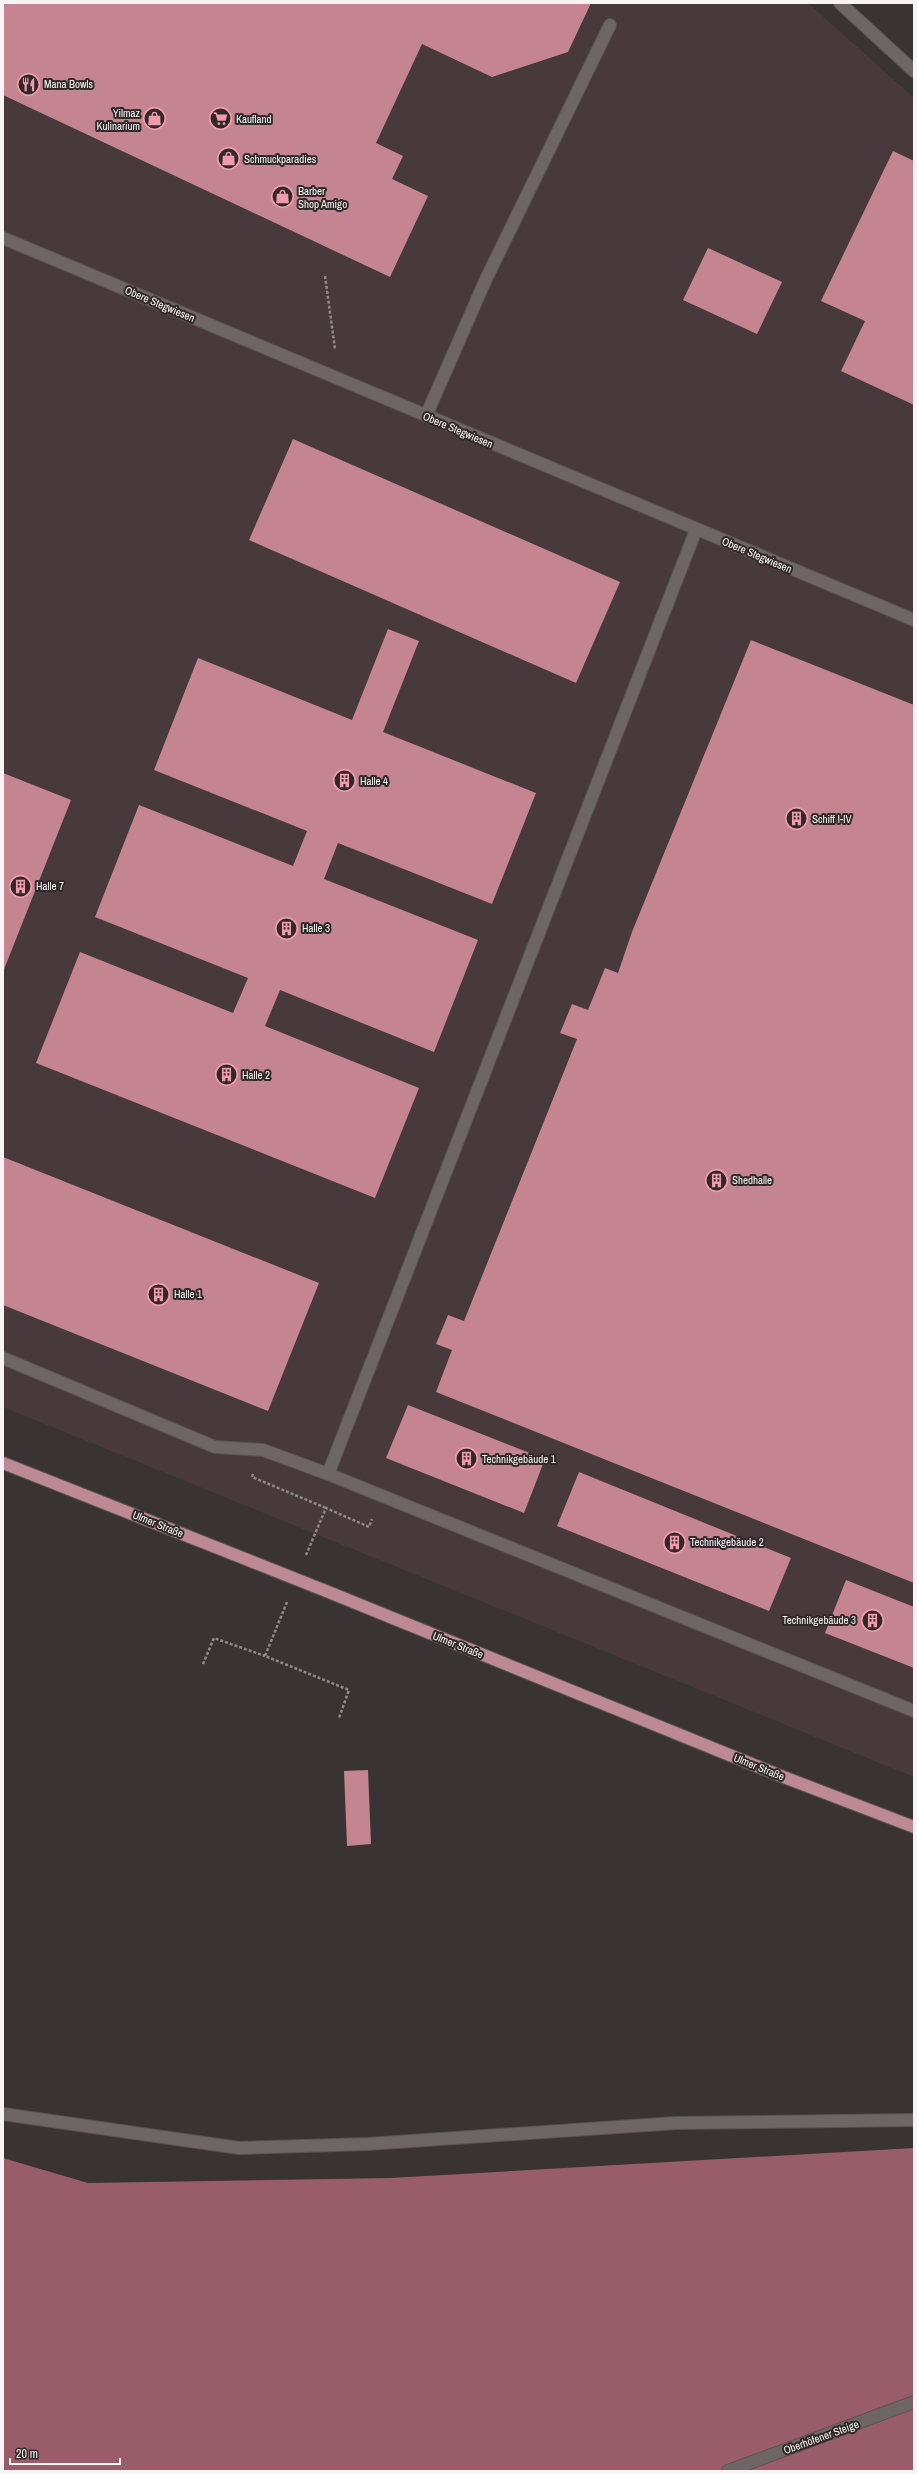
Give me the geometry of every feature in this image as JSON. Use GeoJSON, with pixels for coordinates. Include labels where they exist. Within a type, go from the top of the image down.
{"type":"FeatureCollection","features":[{"type":"Feature","properties":{"kind":"main road","name":"Ulmer Straße"},"geometry":{"type":"LineString","coordinates":[[3,1462],[326,1591],[781,1776],[914,1827]]}},
{"type":"Feature","properties":{"kind":"street"},"geometry":{"type":"LineString","coordinates":[[840,3],[914,71]]}},
{"type":"Feature","properties":{"kind":"street"},"geometry":{"type":"LineString","coordinates":[[426,416],[486,279],[610,25]]}},
{"type":"Feature","properties":{"kind":"street","name":"Obere Stegwiesen"},"geometry":{"type":"LineString","coordinates":[[3,238],[696,530],[914,620]]}},
{"type":"Feature","properties":{"kind":"street"},"geometry":{"type":"LineString","coordinates":[[328,1474],[696,530]]}},
{"type":"Feature","properties":{"kind":"street"},"geometry":{"type":"LineString","coordinates":[[3,1358],[215,1447],[263,1450],[328,1474],[914,1711]]}},
{"type":"Feature","properties":{"kind":"street"},"geometry":{"type":"LineString","coordinates":[[3,2114],[239,2148],[368,2144],[676,2123],[914,2120]]}},
{"type":"Feature","properties":{"kind":"street","name":"Oberhöfener Steige"},"geometry":{"type":"LineString","coordinates":[[728,2471],[914,2402]]}},
{"type":"Feature","properties":{"kind":"path"},"geometry":{"type":"LineString","coordinates":[[326,276],[339,379]]}},
{"type":"Feature","properties":{"kind":"path"},"geometry":{"type":"LineString","coordinates":[[203,1664],[214,1638],[265,1656]]}},
{"type":"Feature","properties":{"kind":"shaded area"},"geometry":{"type":"Polygon","coordinates":[[[3,3],[808,3],[914,98],[914,1777],[3,1407],[3,3]]]}},
{"type":"Feature","properties":{"kind":"shaded area"},"geometry":{"type":"Polygon","coordinates":[[[914,2148],[914,2471],[3,2471],[3,2158],[88,2183],[390,2178],[914,2148]]]}},
{"type":"Feature","properties":{"kind":"building","name":"Kaufland"},"geometry":{"type":"Polygon","coordinates":[[[3,3],[591,3],[568,52],[492,77],[422,44],[376,143],[403,156],[392,179],[428,196],[390,277],[3,95],[3,3]]]}},
{"type":"Feature","properties":{"kind":"building"},"geometry":{"type":"Polygon","coordinates":[[[893,151],[914,161],[914,405],[841,371],[865,321],[821,301],[893,151]]]}},
{"type":"Feature","properties":{"kind":"building"},"geometry":{"type":"Polygon","coordinates":[[[708,248],[782,282],[757,334],[683,300],[708,248]]]}},
{"type":"Feature","properties":{"kind":"building"},"geometry":{"type":"Polygon","coordinates":[[[293,439],[620,582],[576,683],[249,540],[293,439]]]}},
{"type":"Feature","properties":{"kind":"building"},"geometry":{"type":"Polygon","coordinates":[[[388,629],[419,641],[383,732],[536,793],[492,904],[338,843],[324,879],[478,940],[434,1052],[280,990],[265,1026],[419,1088],[375,1198],[36,1063],[80,952],[233,1013],[248,978],[95,917],[139,805],[293,866],[307,831],[154,770],[198,658],[352,720],[388,629]]]}},
{"type":"Feature","properties":{"kind":"building","name":"Shedhalle"},"geometry":{"type":"Polygon","coordinates":[[[751,640],[914,705],[914,1583],[436,1392],[452,1350],[436,1344],[448,1315],[464,1321],[577,1039],[560,1033],[572,1004],[588,1010],[605,968],[618,973],[632,932],[751,640]]]}},
{"type":"Feature","properties":{"kind":"building","name":"Halle 7"},"geometry":{"type":"Polygon","coordinates":[[[3,773],[71,800],[3,972],[3,773]]]}},
{"type":"Feature","properties":{"kind":"building","name":"Halle 1"},"geometry":{"type":"Polygon","coordinates":[[[3,1157],[319,1283],[268,1411],[3,1305],[3,1157]]]}},
{"type":"Feature","properties":{"kind":"building","name":"Technikgebäude 1"},"geometry":{"type":"Polygon","coordinates":[[[408,1405],[545,1459],[524,1513],[386,1458],[408,1405]]]}},
{"type":"Feature","properties":{"kind":"building","name":"Technikgebäude 2"},"geometry":{"type":"Polygon","coordinates":[[[579,1472],[791,1558],[769,1611],[557,1526],[579,1472]]]}},
{"type":"Feature","properties":{"kind":"building","name":"Technikgebäude 3"},"geometry":{"type":"Polygon","coordinates":[[[846,1580],[914,1607],[914,1668],[825,1633],[846,1580]]]}},
{"type":"Feature","properties":{"kind":"building"},"geometry":{"type":"Polygon","coordinates":[[[368,1770],[371,1844],[347,1846],[344,1771],[368,1770]]]}},
{"type":"Feature","properties":{"kind":"place","name":"Mana Bowls"},"geometry":{"type":"Point","coordinates":[29,84]}},
{"type":"Feature","properties":{"kind":"place","name":"Yilmaz Kulinarium"},"geometry":{"type":"Point","coordinates":[155,119]}},
{"type":"Feature","properties":{"kind":"place","name":"Kaufland"},"geometry":{"type":"Point","coordinates":[221,119]}},
{"type":"Feature","properties":{"kind":"place","name":"Schmuckparadies"},"geometry":{"type":"Point","coordinates":[229,159]}},
{"type":"Feature","properties":{"kind":"place","name":"Barber Shop Amigo"},"geometry":{"type":"Point","coordinates":[283,197]}},
{"type":"Feature","properties":{"kind":"place","name":"Halle 4"},"geometry":{"type":"Point","coordinates":[345,781]}},
{"type":"Feature","properties":{"kind":"place","name":"Schiff I-IV"},"geometry":{"type":"Point","coordinates":[796,819]}},
{"type":"Feature","properties":{"kind":"place","name":"Halle 7"},"geometry":{"type":"Point","coordinates":[20,886]}},
{"type":"Feature","properties":{"kind":"place","name":"Halle 3"},"geometry":{"type":"Point","coordinates":[287,928]}},
{"type":"Feature","properties":{"kind":"place","name":"Halle 2"},"geometry":{"type":"Point","coordinates":[227,1075]}},
{"type":"Feature","properties":{"kind":"place","name":"Shedhalle"},"geometry":{"type":"Point","coordinates":[717,1180]}},
{"type":"Feature","properties":{"kind":"place","name":"Halle 1"},"geometry":{"type":"Point","coordinates":[159,1294]}},
{"type":"Feature","properties":{"kind":"place","name":"Technikgebäude 1"},"geometry":{"type":"Point","coordinates":[466,1459]}},
{"type":"Feature","properties":{"kind":"place","name":"Technikgebäude 2"},"geometry":{"type":"Point","coordinates":[674,1542]}},
{"type":"Feature","properties":{"kind":"place","name":"Technikgebäude 3"},"geometry":{"type":"Point","coordinates":[872,1620]}}]}
